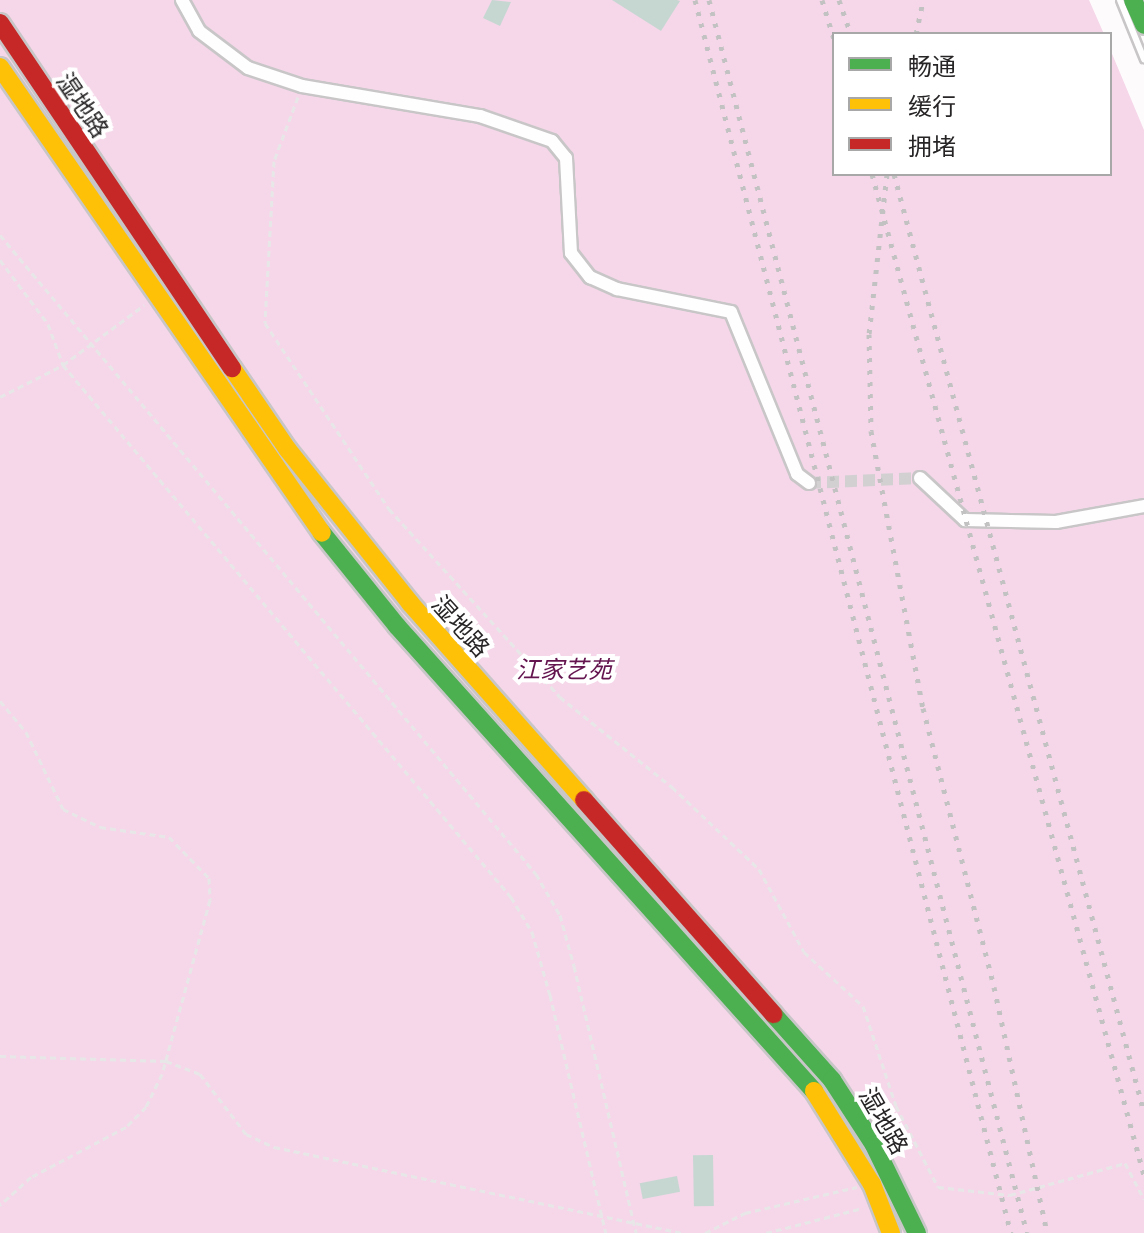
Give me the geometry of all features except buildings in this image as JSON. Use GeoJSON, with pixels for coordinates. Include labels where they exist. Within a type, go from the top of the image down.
{"type":"FeatureCollection","features":[{"type":"Feature","properties":{"kind":"main road"},"geometry":{"type":"LineString","coordinates":[[1133,0],[1144,25]]}},
{"type":"Feature","properties":{"kind":"main road","name":"湿地路"},"geometry":{"type":"LineString","coordinates":[[0,23],[288,450],[410,603],[832,1080],[874,1145],[917,1233]]}},
{"type":"Feature","properties":{"kind":"main road","name":"湿地路"},"geometry":{"type":"LineString","coordinates":[[0,67],[153,299],[288,491],[397,626],[816,1093],[872,1184],[891,1233]]}},
{"type":"Feature","properties":{"kind":"street"},"geometry":{"type":"LineString","coordinates":[[182,0],[199,31],[248,68],[302,86],[480,116],[552,141],[566,158],[571,253],[590,277],[617,289],[731,312],[797,474],[809,483]]}},
{"type":"Feature","properties":{"kind":"street"},"geometry":{"type":"LineString","coordinates":[[920,478],[965,520],[1056,522],[1144,506]]}},
{"type":"Feature","properties":{"kind":"lane"},"geometry":{"type":"LineString","coordinates":[[1120,0],[1144,59]]}},
{"type":"Feature","properties":{"kind":"path"},"geometry":{"type":"LineString","coordinates":[[302,86],[274,161],[265,323],[389,509],[560,697],[672,787],[759,869],[804,952],[863,1006],[896,1106],[938,1187],[1010,1195],[1125,1163],[1144,1199]]}},
{"type":"Feature","properties":{"kind":"path"},"geometry":{"type":"LineString","coordinates":[[0,235],[536,874],[560,915],[571,953],[636,1233]]}},
{"type":"Feature","properties":{"kind":"path"},"geometry":{"type":"LineString","coordinates":[[0,260],[48,324],[63,365],[511,897],[532,932],[550,995],[606,1233]]}},
{"type":"Feature","properties":{"kind":"path"},"geometry":{"type":"LineString","coordinates":[[0,397],[63,365],[153,299]]}},
{"type":"Feature","properties":{"kind":"path"},"geometry":{"type":"LineString","coordinates":[[0,701],[26,732],[63,809],[100,827],[169,837],[209,878],[207,928],[166,1061],[146,1107],[126,1127],[31,1177],[0,1205]]}},
{"type":"Feature","properties":{"kind":"path"},"geometry":{"type":"LineString","coordinates":[[0,1056],[166,1061],[200,1074],[246,1134],[274,1147],[681,1233]]}},
{"type":"Feature","properties":{"kind":"path"},"geometry":{"type":"LineString","coordinates":[[705,1233],[745,1213],[872,1184]]}},
{"type":"Feature","properties":{"kind":"path"},"geometry":{"type":"LineString","coordinates":[[766,1233],[881,1204]]}},
{"type":"Feature","properties":{"kind":"green space","name":"江家艺苑"},"geometry":{"type":"Polygon","coordinates":[[[0,0],[1089,0],[1103,32],[832,32],[832,176],[1112,176],[1112,54],[1144,130],[1144,1233],[0,1233],[0,0]]]}},
{"type":"Feature","properties":{"kind":"tunnel"},"geometry":{"type":"LineString","coordinates":[[809,483],[920,478]]}},
{"type":"Feature","properties":{"kind":"railway"},"geometry":{"type":"LineString","coordinates":[[695,0],[1011,1233]]}},
{"type":"Feature","properties":{"kind":"railway"},"geometry":{"type":"LineString","coordinates":[[709,0],[1027,1233]]}},
{"type":"Feature","properties":{"kind":"railway"},"geometry":{"type":"LineString","coordinates":[[822,0],[832,32]]}},
{"type":"Feature","properties":{"kind":"railway"},"geometry":{"type":"LineString","coordinates":[[839,0],[850,32]]}},
{"type":"Feature","properties":{"kind":"railway"},"geometry":{"type":"LineString","coordinates":[[916,32],[923,0]]}},
{"type":"Feature","properties":{"kind":"railway"},"geometry":{"type":"LineString","coordinates":[[873,176],[1144,1175]]}},
{"type":"Feature","properties":{"kind":"railway"},"geometry":{"type":"LineString","coordinates":[[887,176],[869,334],[871,431],[923,708],[994,987],[1047,1233]]}},
{"type":"Feature","properties":{"kind":"railway"},"geometry":{"type":"LineString","coordinates":[[895,176],[1144,1112]]}},
{"type":"Feature","properties":{"kind":"traffic: fast"},"geometry":{"type":"LineString","coordinates":[[1133,0],[1144,25]]}},
{"type":"Feature","properties":{"kind":"traffic: fast"},"geometry":{"type":"LineString","coordinates":[[322,533],[397,626],[814,1091]]}},
{"type":"Feature","properties":{"kind":"traffic: fast"},"geometry":{"type":"LineString","coordinates":[[773,1014],[832,1080],[874,1145],[917,1233]]}},
{"type":"Feature","properties":{"kind":"traffic: slow"},"geometry":{"type":"LineString","coordinates":[[0,67],[322,533]]}},
{"type":"Feature","properties":{"kind":"traffic: slow"},"geometry":{"type":"LineString","coordinates":[[232,368],[288,450],[410,603],[584,800]]}},
{"type":"Feature","properties":{"kind":"traffic: slow"},"geometry":{"type":"LineString","coordinates":[[814,1091],[872,1184],[891,1233]]}},
{"type":"Feature","properties":{"kind":"traffic: jam"},"geometry":{"type":"LineString","coordinates":[[0,23],[232,368]]}},
{"type":"Feature","properties":{"kind":"traffic: jam"},"geometry":{"type":"LineString","coordinates":[[584,800],[773,1014]]}}]}
